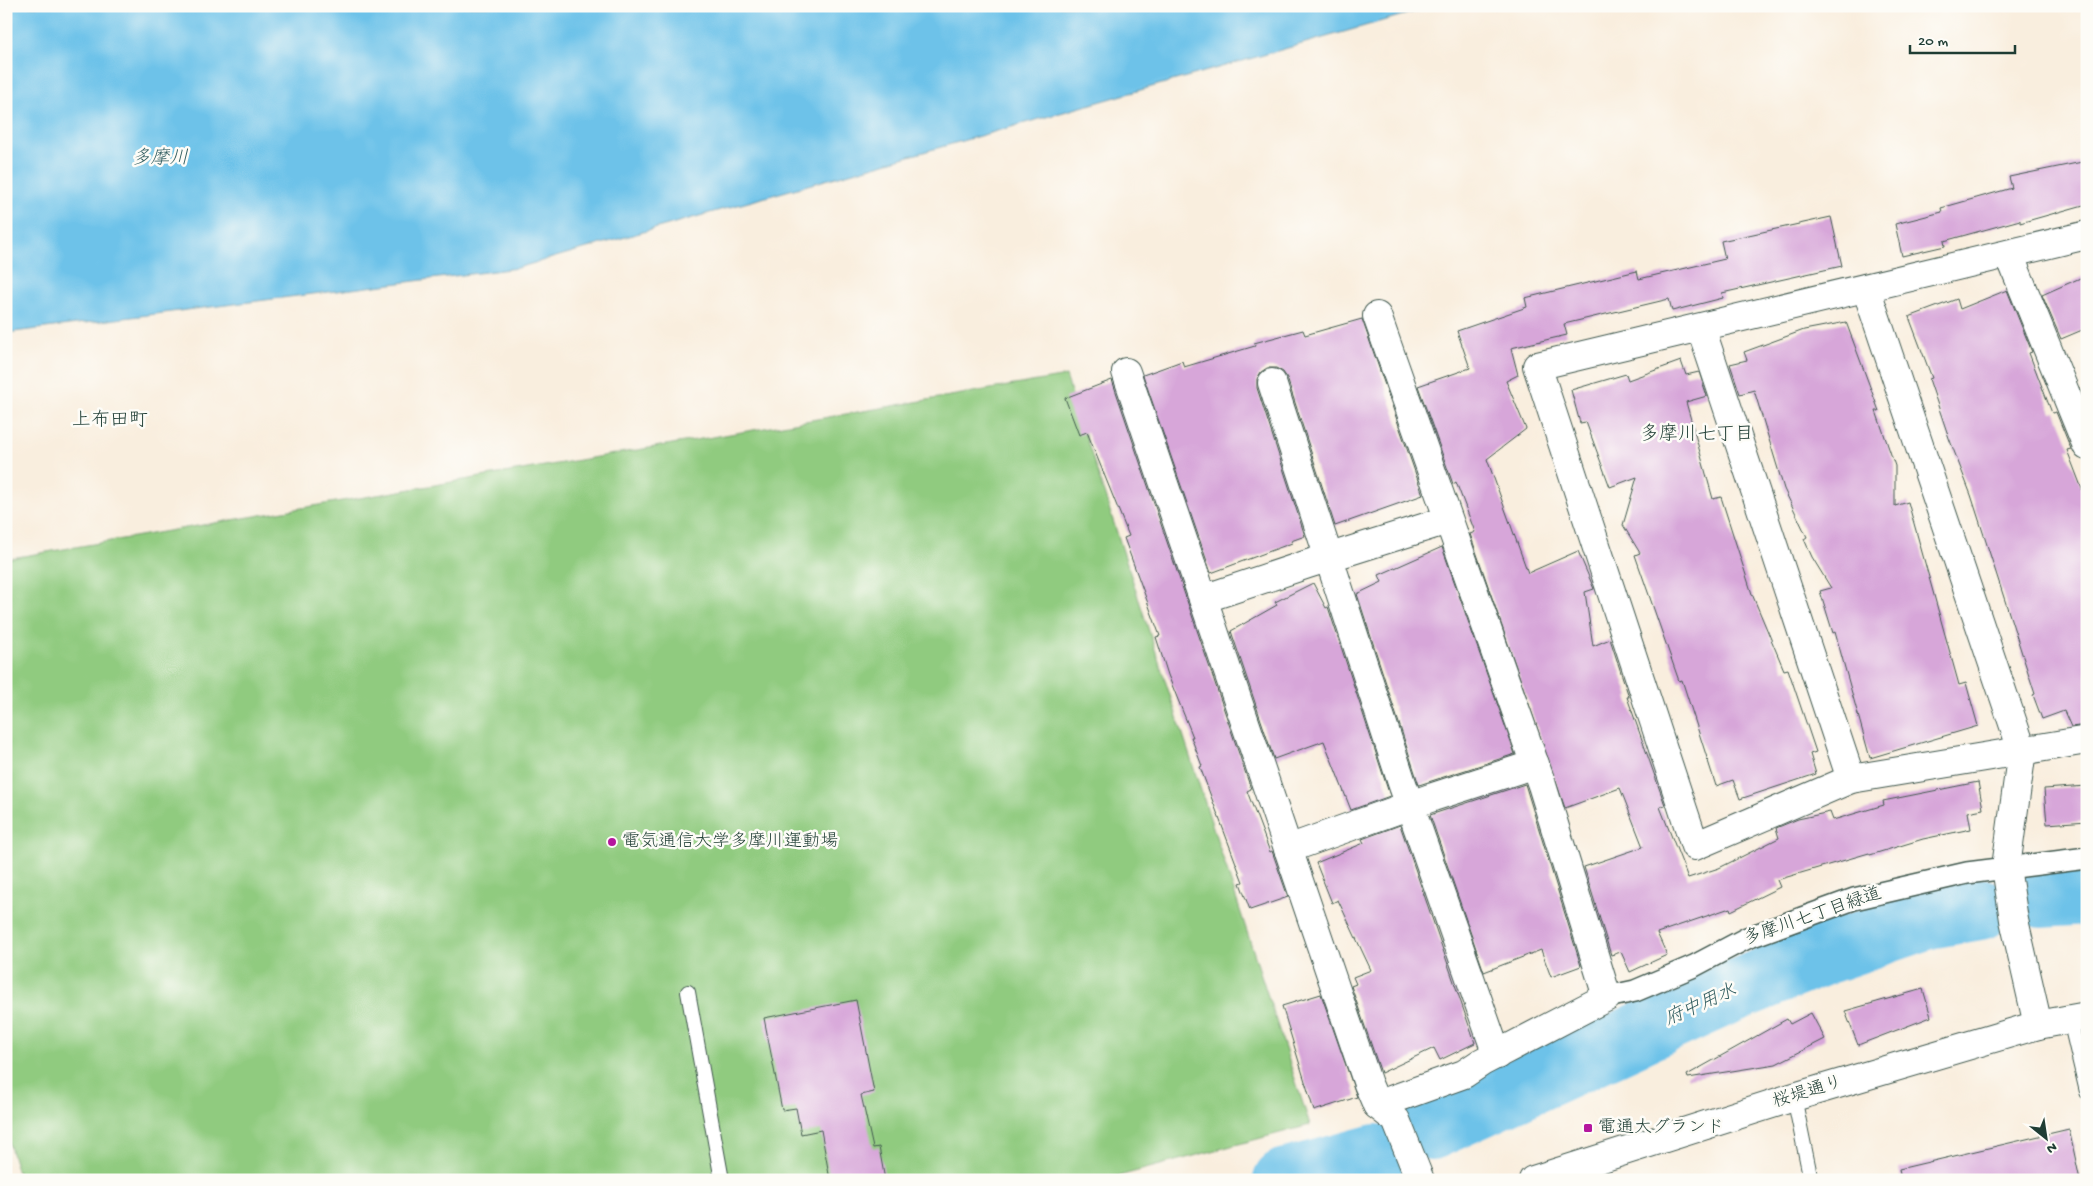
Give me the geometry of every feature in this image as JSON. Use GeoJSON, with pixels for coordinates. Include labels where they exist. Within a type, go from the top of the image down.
{"type":"FeatureCollection","features":[{"type":"Feature","properties":{"kind":"street"},"geometry":{"type":"LineString","coordinates":[[2087,235],[1537,366],[1695,846],[1851,779],[2087,740]]}},
{"type":"Feature","properties":{"kind":"street"},"geometry":{"type":"LineString","coordinates":[[2009,254],[2087,446]]}},
{"type":"Feature","properties":{"kind":"street"},"geometry":{"type":"LineString","coordinates":[[1866,288],[2022,750],[2006,867],[2014,920],[2038,1025]]}},
{"type":"Feature","properties":{"kind":"street"},"geometry":{"type":"LineString","coordinates":[[1377,1105],[1464,1074],[1482,1062],[1607,997],[1535,764],[1378,316]]}},
{"type":"Feature","properties":{"kind":"street"},"geometry":{"type":"LineString","coordinates":[[1701,328],[1851,779]]}},
{"type":"Feature","properties":{"kind":"street"},"geometry":{"type":"LineString","coordinates":[[1126,372],[1377,1105],[1396,1120],[1420,1180]]}},
{"type":"Feature","properties":{"kind":"street"},"geometry":{"type":"LineString","coordinates":[[1272,383],[1410,806],[1497,1055]]}},
{"type":"Feature","properties":{"kind":"street"},"geometry":{"type":"LineString","coordinates":[[1203,599],[1448,520]]}},
{"type":"Feature","properties":{"kind":"street"},"geometry":{"type":"LineString","coordinates":[[1288,849],[1535,764]]}},
{"type":"Feature","properties":{"kind":"street","name":"多摩川七丁目緑道"},"geometry":{"type":"LineString","coordinates":[[1607,997],[1635,991],[1694,966],[1747,938],[1854,899],[1967,873],[2087,858]]}},
{"type":"Feature","properties":{"kind":"street","name":"桜堤通り"},"geometry":{"type":"LineString","coordinates":[[1533,1180],[1794,1097],[2038,1025],[2078,1018]]}},
{"type":"Feature","properties":{"kind":"lane"},"geometry":{"type":"LineString","coordinates":[[688,992],[722,1180]]}},
{"type":"Feature","properties":{"kind":"lane"},"geometry":{"type":"LineString","coordinates":[[2078,1018],[2087,1092]]}},
{"type":"Feature","properties":{"kind":"lane"},"geometry":{"type":"LineString","coordinates":[[1794,1097],[1811,1180]]}},
{"type":"Feature","properties":{"kind":"green space","name":"電気通信大学多摩川運動場"},"geometry":{"type":"Polygon","coordinates":[[[1066,376],[1310,1125],[1104,1180],[20,1180],[6,1133],[6,559],[1066,376]]]}},
{"type":"Feature","properties":{"kind":"water","name":"多摩川"},"geometry":{"type":"Polygon","coordinates":[[[6,6],[1435,6],[517,268],[6,333],[6,6]]]}},
{"type":"Feature","properties":{"kind":"building"},"geometry":{"type":"Polygon","coordinates":[[[2087,161],[2087,204],[2020,223],[2020,220],[1944,241],[1945,246],[1902,256],[1895,224],[1942,212],[1941,208],[2012,188],[2009,177],[2087,161]]]}},
{"type":"Feature","properties":{"kind":"building"},"geometry":{"type":"Polygon","coordinates":[[[1831,217],[1842,266],[1722,293],[1723,298],[1672,311],[1669,299],[1564,324],[1567,335],[1511,348],[1518,375],[1506,381],[1526,429],[1487,459],[1528,573],[1578,551],[1594,589],[1585,592],[1593,646],[1610,639],[1629,697],[1627,697],[1665,805],[1660,807],[1688,878],[1719,868],[1779,838],[1776,828],[1798,819],[1830,812],[1833,820],[1884,805],[1883,801],[1978,782],[1983,809],[1968,812],[1971,829],[1923,839],[1870,855],[1869,853],[1777,880],[1780,887],[1731,911],[1730,908],[1657,933],[1667,955],[1630,972],[1621,952],[1611,955],[1584,867],[1643,847],[1620,788],[1565,808],[1470,534],[1475,532],[1456,482],[1453,484],[1418,386],[1470,368],[1457,331],[1527,307],[1525,298],[1637,271],[1639,279],[1725,259],[1721,241],[1831,217]]]}},
{"type":"Feature","properties":{"kind":"building"},"geometry":{"type":"Polygon","coordinates":[[[2087,275],[2087,328],[2061,339],[2042,295],[2087,275]]]}},
{"type":"Feature","properties":{"kind":"building"},"geometry":{"type":"Polygon","coordinates":[[[2007,290],[2032,352],[2029,353],[2052,413],[2056,412],[2071,449],[2067,450],[2087,502],[2087,725],[2071,727],[2064,711],[2042,719],[1971,495],[1949,438],[1929,379],[1932,378],[1909,317],[1957,299],[1960,309],[2007,290]]]}},
{"type":"Feature","properties":{"kind":"building"},"geometry":{"type":"Polygon","coordinates":[[[1362,319],[1423,495],[1335,526],[1287,378],[1283,372],[1276,368],[1267,368],[1261,372],[1257,379],[1257,388],[1305,536],[1291,541],[1292,543],[1211,573],[1143,375],[1182,361],[1184,367],[1255,346],[1254,343],[1303,330],[1305,335],[1362,319]]]}},
{"type":"Feature","properties":{"kind":"building"},"geometry":{"type":"Polygon","coordinates":[[[1846,322],[1879,411],[1876,411],[1895,466],[1895,506],[1908,502],[1959,685],[1966,683],[1978,726],[1870,758],[1835,632],[1833,633],[1820,591],[1831,588],[1812,557],[1804,539],[1807,537],[1784,489],[1754,390],[1740,394],[1730,364],[1747,360],[1744,352],[1804,330],[1846,322]]]}},
{"type":"Feature","properties":{"kind":"building"},"geometry":{"type":"Polygon","coordinates":[[[1681,361],[1686,375],[1699,372],[1707,396],[1686,402],[1713,499],[1721,497],[1752,594],[1784,670],[1788,669],[1816,752],[1810,754],[1816,774],[1740,799],[1733,780],[1716,786],[1682,680],[1679,681],[1635,555],[1640,553],[1623,525],[1637,477],[1610,487],[1586,422],[1580,423],[1571,390],[1626,374],[1628,380],[1681,361]]]}},
{"type":"Feature","properties":{"kind":"building"},"geometry":{"type":"Polygon","coordinates":[[[1112,380],[1251,789],[1247,791],[1270,852],[1272,851],[1288,897],[1250,910],[1240,883],[1243,882],[1200,767],[1202,766],[1191,737],[1193,737],[1168,675],[1156,637],[1160,636],[1124,538],[1129,536],[1087,432],[1079,435],[1065,398],[1112,380]]]}},
{"type":"Feature","properties":{"kind":"building"},"geometry":{"type":"Polygon","coordinates":[[[1442,547],[1515,754],[1419,785],[1357,594],[1382,582],[1379,575],[1442,547]]]}},
{"type":"Feature","properties":{"kind":"building"},"geometry":{"type":"Polygon","coordinates":[[[1313,583],[1326,608],[1328,607],[1390,796],[1351,810],[1324,741],[1274,759],[1231,631],[1277,605],[1275,602],[1313,583]]]}},
{"type":"Feature","properties":{"kind":"building"},"geometry":{"type":"Polygon","coordinates":[[[1525,784],[1581,966],[1551,977],[1541,950],[1484,972],[1430,815],[1525,784]]]}},
{"type":"Feature","properties":{"kind":"building"},"geometry":{"type":"Polygon","coordinates":[[[2087,786],[2087,821],[2047,824],[2044,789],[2087,786]]]}},
{"type":"Feature","properties":{"kind":"building"},"geometry":{"type":"Polygon","coordinates":[[[1400,825],[1475,1043],[1440,1060],[1434,1048],[1381,1073],[1351,986],[1356,984],[1353,977],[1371,970],[1338,900],[1332,903],[1316,863],[1364,843],[1362,839],[1400,825]]]}},
{"type":"Feature","properties":{"kind":"building"},"geometry":{"type":"Polygon","coordinates":[[[1923,989],[1931,1017],[1858,1045],[1845,1011],[1923,989]]]}},
{"type":"Feature","properties":{"kind":"building"},"geometry":{"type":"Polygon","coordinates":[[[1321,994],[1357,1097],[1314,1111],[1282,1006],[1321,994]]]}},
{"type":"Feature","properties":{"kind":"building"},"geometry":{"type":"Polygon","coordinates":[[[856,1000],[874,1092],[861,1095],[873,1148],[879,1147],[885,1180],[830,1180],[821,1130],[801,1134],[796,1108],[782,1110],[764,1018],[856,1000]]]}},
{"type":"Feature","properties":{"kind":"building"},"geometry":{"type":"Polygon","coordinates":[[[1811,1013],[1825,1039],[1776,1064],[1688,1078],[1687,1075],[1787,1019],[1790,1024],[1811,1013]]]}},
{"type":"Feature","properties":{"kind":"building"},"geometry":{"type":"Polygon","coordinates":[[[2069,1129],[2080,1180],[1901,1180],[1899,1169],[2069,1129]]]}},
{"type":"Feature","properties":{"kind":"waterway","name":"府中用水"},"geometry":{"type":"LineString","coordinates":[[2041,897],[2087,894]]}},
{"type":"Feature","properties":{"kind":"waterway","name":"府中用水"},"geometry":{"type":"LineString","coordinates":[[1431,1129],[1724,995],[1827,953],[1929,918],[1980,909]]}},
{"type":"Feature","properties":{"kind":"waterway","name":"府中用水"},"geometry":{"type":"LineString","coordinates":[[1284,1180],[1376,1155]]}},
{"type":"Feature","properties":{"kind":"place","name":"電気通信大学多摩川運動場"},"geometry":{"type":"Point","coordinates":[612,842]}},
{"type":"Feature","properties":{"kind":"place","name":"電通大グランド"},"geometry":{"type":"Point","coordinates":[1588,1128]}},
{"type":"Feature","properties":{"kind":"district","name":"上布田町"},"geometry":{"type":"Point","coordinates":[110,421]}},
{"type":"Feature","properties":{"kind":"district","name":"多摩川七丁目"},"geometry":{"type":"Point","coordinates":[1697,435]}}]}
